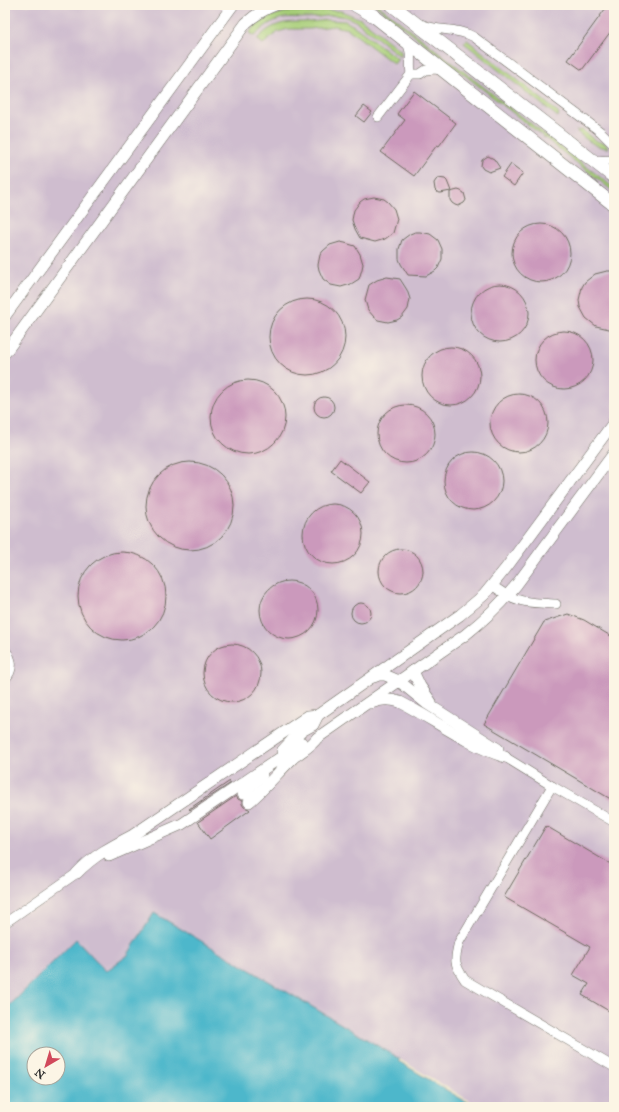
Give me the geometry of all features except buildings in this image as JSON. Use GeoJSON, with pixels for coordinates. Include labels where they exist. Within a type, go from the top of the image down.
{"type":"FeatureCollection","features":[{"type":"Feature","properties":{"kind":"main road"},"geometry":{"type":"LineString","coordinates":[[355,5],[374,16],[614,205]]}},
{"type":"Feature","properties":{"kind":"main road"},"geometry":{"type":"LineString","coordinates":[[392,5],[614,177]]}},
{"type":"Feature","properties":{"kind":"street"},"geometry":{"type":"LineString","coordinates":[[5,316],[233,5]]}},
{"type":"Feature","properties":{"kind":"street"},"geometry":{"type":"LineString","coordinates":[[5,353],[246,22],[266,8],[275,5]]}},
{"type":"Feature","properties":{"kind":"street"},"geometry":{"type":"LineString","coordinates":[[408,17],[428,28],[463,32],[474,37],[601,132],[614,145]]}},
{"type":"Feature","properties":{"kind":"street"},"geometry":{"type":"LineString","coordinates":[[406,42],[410,52],[409,66],[411,74]]}},
{"type":"Feature","properties":{"kind":"street"},"geometry":{"type":"LineString","coordinates":[[411,74],[420,74],[426,70],[442,70]]}},
{"type":"Feature","properties":{"kind":"street"},"geometry":{"type":"LineString","coordinates":[[378,117],[411,74]]}},
{"type":"Feature","properties":{"kind":"street"},"geometry":{"type":"LineString","coordinates":[[594,161],[611,160],[614,158]]}},
{"type":"Feature","properties":{"kind":"street"},"geometry":{"type":"LineString","coordinates":[[614,422],[492,585],[474,604],[385,672],[372,677],[318,715],[313,724],[294,738],[272,762],[253,785],[246,798],[258,795],[296,755],[314,743],[317,738],[482,622],[508,596],[614,453]]}},
{"type":"Feature","properties":{"kind":"street"},"geometry":{"type":"LineString","coordinates":[[492,585],[508,596],[523,602],[556,604]]}},
{"type":"Feature","properties":{"kind":"street"},"geometry":{"type":"LineString","coordinates":[[5,650],[9,655],[12,665],[11,671],[5,679]]}},
{"type":"Feature","properties":{"kind":"street"},"geometry":{"type":"LineString","coordinates":[[413,671],[429,700],[440,712]]}},
{"type":"Feature","properties":{"kind":"street"},"geometry":{"type":"LineString","coordinates":[[385,672],[394,684],[397,695],[427,717]]}},
{"type":"Feature","properties":{"kind":"street"},"geometry":{"type":"LineString","coordinates":[[394,684],[491,744],[505,757]]}},
{"type":"Feature","properties":{"kind":"street"},"geometry":{"type":"LineString","coordinates":[[360,708],[380,700],[400,702],[479,746],[505,757],[614,822]]}},
{"type":"Feature","properties":{"kind":"street"},"geometry":{"type":"LineString","coordinates":[[5,923],[77,873],[87,863],[112,846],[133,835],[308,716],[318,715]]}},
{"type":"Feature","properties":{"kind":"street"},"geometry":{"type":"LineString","coordinates":[[77,873],[91,867],[124,848],[182,824],[310,737],[317,738]]}},
{"type":"Feature","properties":{"kind":"street"},"geometry":{"type":"LineString","coordinates":[[552,786],[459,942],[456,955],[457,968],[465,980],[614,1067]]}},
{"type":"Feature","properties":{"kind":"shaded area"},"geometry":{"type":"Polygon","coordinates":[[[5,5],[614,5],[614,1107],[480,1107],[154,913],[127,956],[106,972],[5,1010],[5,5]]]}},
{"type":"Feature","properties":{"kind":"green space"},"geometry":{"type":"Polygon","coordinates":[[[375,5],[378,5],[614,188],[614,192],[375,5]]]}},
{"type":"Feature","properties":{"kind":"green space"},"geometry":{"type":"Polygon","coordinates":[[[325,10],[341,11],[361,19],[401,51],[401,57],[357,22],[338,16],[285,18],[271,23],[254,36],[249,33],[258,23],[277,14],[297,11],[312,13],[325,10]]]}},
{"type":"Feature","properties":{"kind":"green space"},"geometry":{"type":"Polygon","coordinates":[[[325,20],[345,21],[398,59],[394,64],[348,29],[334,26],[310,29],[288,29],[278,32],[263,44],[257,39],[274,26],[289,22],[314,22],[325,20]]]}},
{"type":"Feature","properties":{"kind":"green space"},"geometry":{"type":"Polygon","coordinates":[[[467,40],[548,104],[559,114],[558,117],[464,43],[467,40]]]}},
{"type":"Feature","properties":{"kind":"green space"},"geometry":{"type":"Polygon","coordinates":[[[582,130],[596,140],[605,143],[609,148],[595,145],[576,131],[582,130]]]}},
{"type":"Feature","properties":{"kind":"water"},"geometry":{"type":"Polygon","coordinates":[[[154,913],[400,1059],[398,1061],[475,1107],[5,1107],[5,1010],[76,939],[106,971],[127,956],[154,913]]]}}]}
